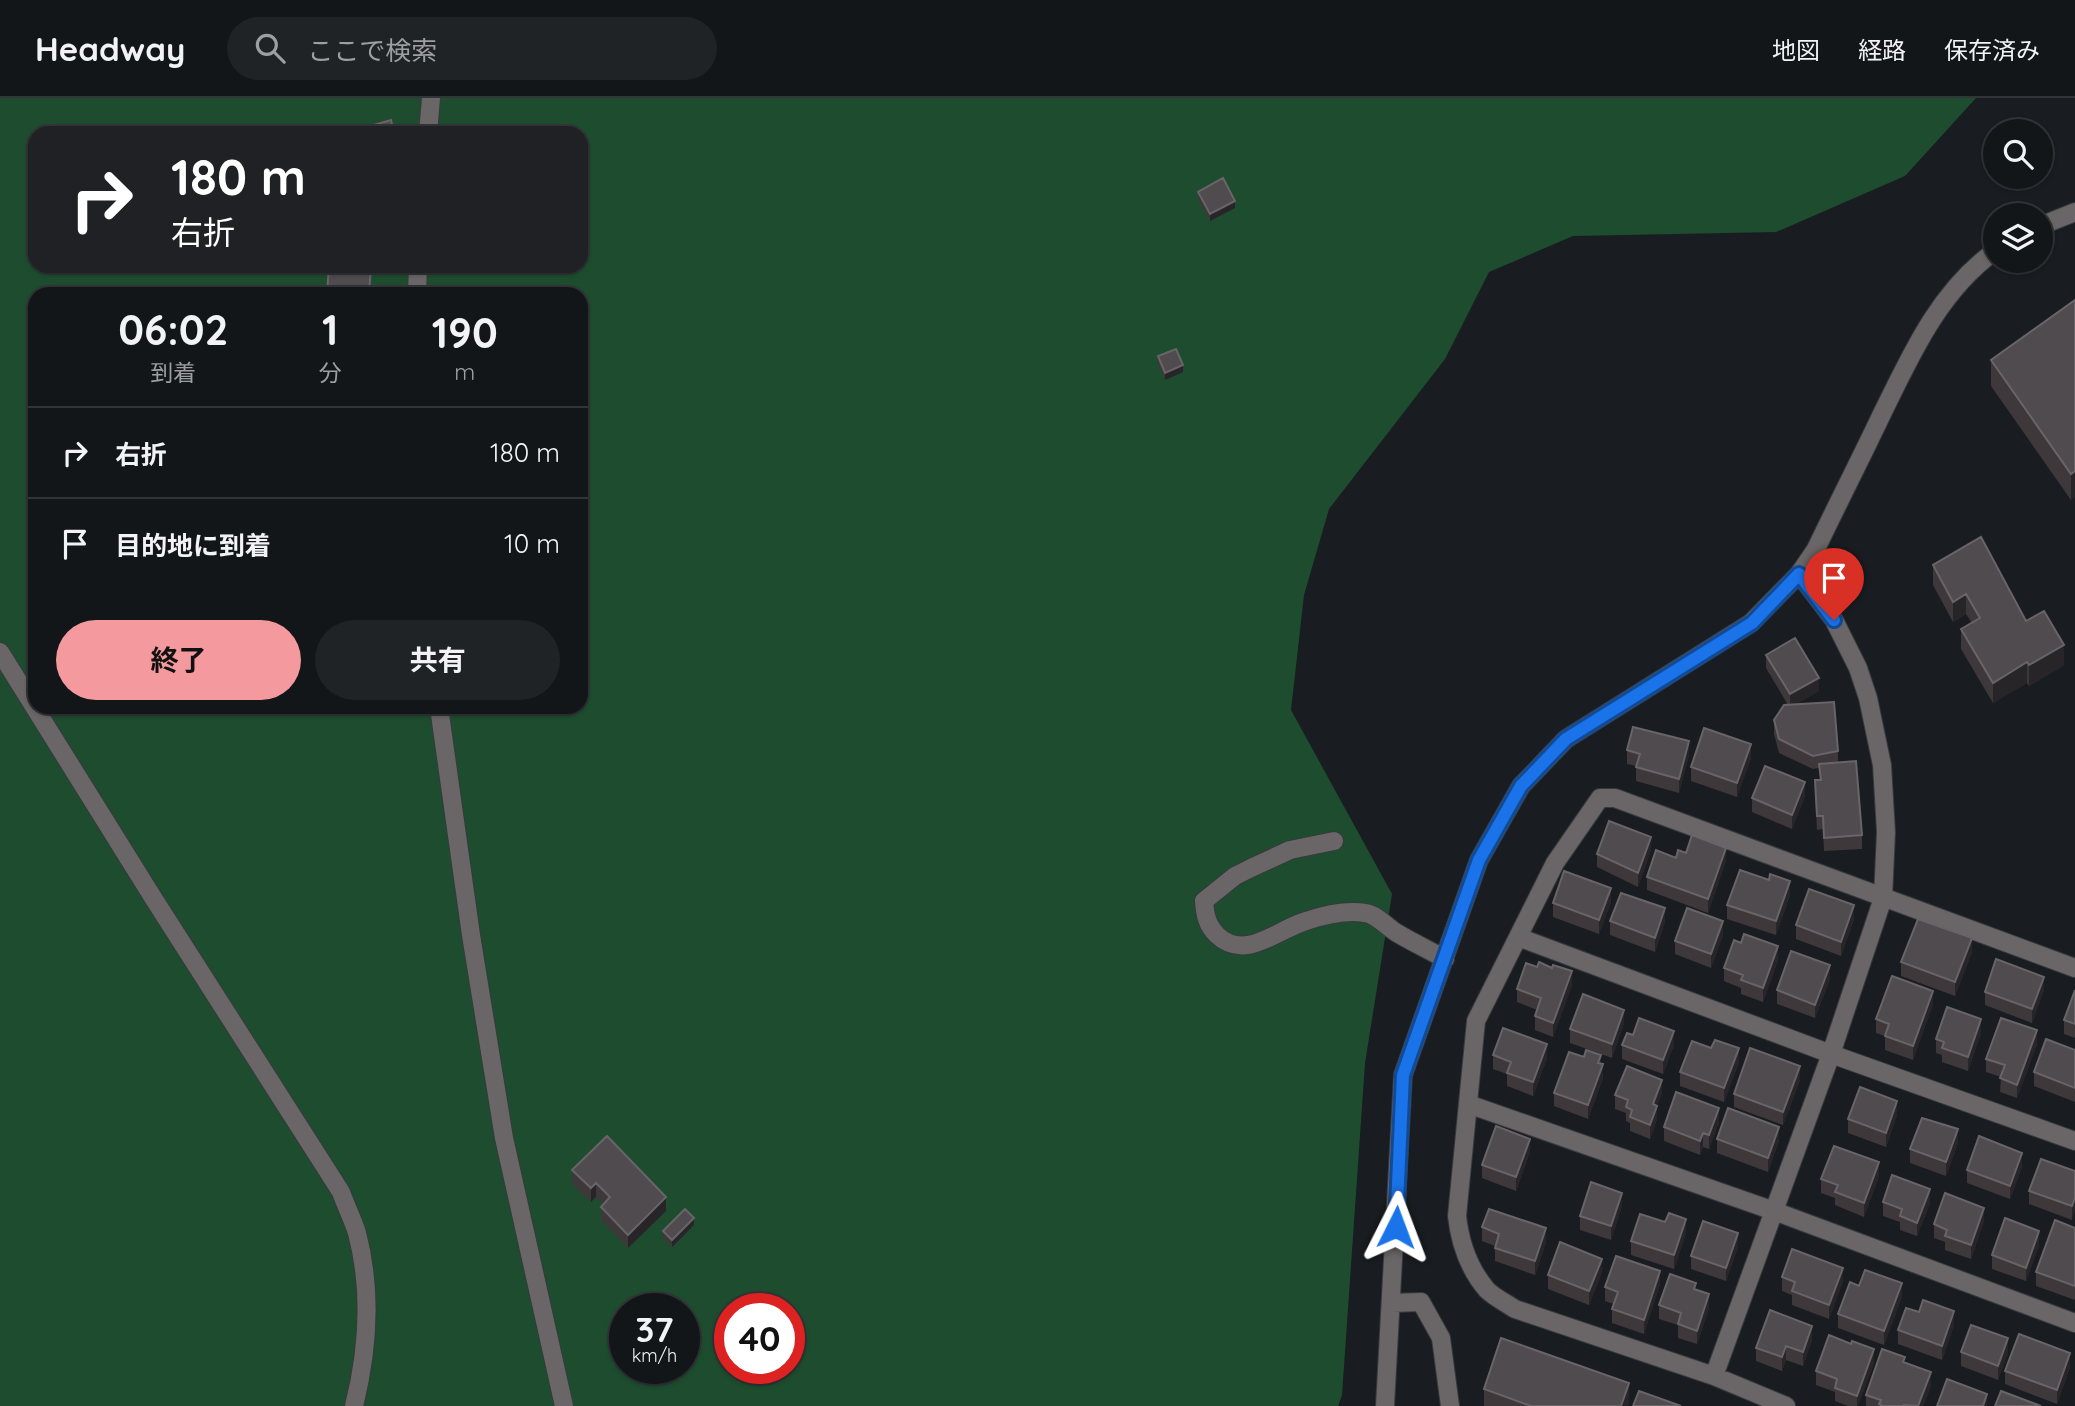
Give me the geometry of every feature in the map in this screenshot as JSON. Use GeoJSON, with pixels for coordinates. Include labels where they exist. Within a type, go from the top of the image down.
{"type":"FeatureCollection","features":[{"type":"Feature","properties":{"kind":"street"},"geometry":{"type":"LineString","coordinates":[[428,126],[430,98]]}},
{"type":"Feature","properties":{"kind":"street"},"geometry":{"type":"LineString","coordinates":[[2053,221],[2075,212]]}},
{"type":"Feature","properties":{"kind":"street"},"geometry":{"type":"LineString","coordinates":[[1385,1406],[1403,1075],[1479,860],[1521,786],[1566,739],[1752,623],[1799,574],[1816,549],[1902,373],[1940,305],[1956,285],[1983,260]]}},
{"type":"Feature","properties":{"kind":"street"},"geometry":{"type":"LineString","coordinates":[[1714,1376],[1883,898],[1886,832],[1882,765],[1868,698],[1858,668],[1834,620],[1799,574]]}},
{"type":"Feature","properties":{"kind":"street"},"geometry":{"type":"LineString","coordinates":[[0,652],[28,697]]}},
{"type":"Feature","properties":{"kind":"street"},"geometry":{"type":"LineString","coordinates":[[39,714],[341,1192],[357,1234],[366,1282],[362,1373],[354,1406]]}},
{"type":"Feature","properties":{"kind":"street"},"geometry":{"type":"LineString","coordinates":[[440,714],[471,935],[504,1138],[565,1406]]}},
{"type":"Feature","properties":{"kind":"street"},"geometry":{"type":"LineString","coordinates":[[1786,1406],[1714,1376],[1515,1309],[1487,1291],[1466,1256],[1459,1235],[1457,1216],[1476,1021],[1555,863],[1600,798],[1615,798],[2075,968]]}},
{"type":"Feature","properties":{"kind":"street"},"geometry":{"type":"LineString","coordinates":[[1334,841],[1290,850],[1235,876],[1205,901],[1205,914],[1210,927],[1224,941],[1242,946],[1269,939],[1304,921],[1334,914],[1368,913],[1445,959]]}},
{"type":"Feature","properties":{"kind":"street"},"geometry":{"type":"LineString","coordinates":[[1518,937],[1830,1054],[2075,1141]]}},
{"type":"Feature","properties":{"kind":"street"},"geometry":{"type":"LineString","coordinates":[[1468,1104],[1774,1212],[2075,1323]]}},
{"type":"Feature","properties":{"kind":"street"},"geometry":{"type":"LineString","coordinates":[[1392,1303],[1421,1302],[1441,1338],[1450,1406]]}},
{"type":"Feature","properties":{"kind":"green space"},"geometry":{"type":"Polygon","coordinates":[[[0,98],[1976,98],[1905,176],[1776,232],[1573,236],[1489,272],[1445,359],[1329,509],[1304,595],[1291,710],[1392,894],[1365,1063],[1342,1395],[1338,1406],[0,1406],[0,98]]]}},
{"type":"Feature","properties":{"kind":"building"},"geometry":{"type":"Polygon","coordinates":[[[391,120],[392,126],[370,126],[391,120]]]}},
{"type":"Feature","properties":{"kind":"building"},"geometry":{"type":"Polygon","coordinates":[[[1223,178],[1235,201],[1210,214],[1198,192],[1223,178]]]}},
{"type":"Feature","properties":{"kind":"building"},"geometry":{"type":"Polygon","coordinates":[[[328,273],[370,273],[370,287],[328,287],[328,273]]]}},
{"type":"Feature","properties":{"kind":"building"},"geometry":{"type":"Polygon","coordinates":[[[2075,300],[2075,471],[2071,474],[1991,360],[2075,300]]]}},
{"type":"Feature","properties":{"kind":"building"},"geometry":{"type":"Polygon","coordinates":[[[1176,349],[1183,365],[1165,373],[1158,356],[1176,349]]]}},
{"type":"Feature","properties":{"kind":"building"},"geometry":{"type":"Polygon","coordinates":[[[1981,537],[2026,621],[2044,611],[2064,645],[2029,665],[2027,662],[1993,683],[1961,629],[1980,618],[1966,594],[1953,602],[1933,565],[1981,537]]]}},
{"type":"Feature","properties":{"kind":"building"},"geometry":{"type":"Polygon","coordinates":[[[1795,638],[1819,678],[1790,694],[1766,655],[1795,638]]]}},
{"type":"Feature","properties":{"kind":"building"},"geometry":{"type":"Polygon","coordinates":[[[1834,702],[1838,751],[1813,756],[1779,739],[1774,720],[1784,705],[1834,702]]]}},
{"type":"Feature","properties":{"kind":"building"},"geometry":{"type":"Polygon","coordinates":[[[1633,727],[1689,741],[1679,779],[1636,767],[1640,754],[1627,750],[1633,727]]]}},
{"type":"Feature","properties":{"kind":"building"},"geometry":{"type":"Polygon","coordinates":[[[1704,728],[1751,744],[1737,783],[1691,767],[1704,728]]]}},
{"type":"Feature","properties":{"kind":"building"},"geometry":{"type":"Polygon","coordinates":[[[1856,761],[1862,835],[1824,838],[1823,816],[1817,816],[1815,780],[1821,780],[1819,764],[1856,761]]]}},
{"type":"Feature","properties":{"kind":"building"},"geometry":{"type":"Polygon","coordinates":[[[1765,766],[1805,782],[1792,815],[1752,798],[1765,766]]]}},
{"type":"Feature","properties":{"kind":"building"},"geometry":{"type":"Polygon","coordinates":[[[1609,821],[1651,837],[1638,873],[1597,854],[1609,821]]]}},
{"type":"Feature","properties":{"kind":"building"},"geometry":{"type":"Polygon","coordinates":[[[1692,835],[1726,848],[1708,899],[1647,877],[1656,850],[1676,858],[1678,850],[1686,853],[1692,835]]]}},
{"type":"Feature","properties":{"kind":"building"},"geometry":{"type":"Polygon","coordinates":[[[1740,870],[1769,880],[1770,874],[1790,881],[1776,921],[1727,905],[1740,870]]]}},
{"type":"Feature","properties":{"kind":"building"},"geometry":{"type":"Polygon","coordinates":[[[1564,871],[1611,888],[1599,920],[1553,903],[1564,871]]]}},
{"type":"Feature","properties":{"kind":"building"},"geometry":{"type":"Polygon","coordinates":[[[1809,889],[1854,905],[1841,942],[1796,925],[1809,889]]]}},
{"type":"Feature","properties":{"kind":"building"},"geometry":{"type":"Polygon","coordinates":[[[1621,893],[1665,908],[1655,938],[1610,921],[1621,893]]]}},
{"type":"Feature","properties":{"kind":"building"},"geometry":{"type":"Polygon","coordinates":[[[1687,908],[1723,921],[1711,954],[1675,941],[1687,908]]]}},
{"type":"Feature","properties":{"kind":"building"},"geometry":{"type":"Polygon","coordinates":[[[1918,919],[1972,938],[1955,982],[1901,962],[1918,919]]]}},
{"type":"Feature","properties":{"kind":"building"},"geometry":{"type":"Polygon","coordinates":[[[1744,934],[1778,946],[1763,988],[1741,980],[1743,975],[1724,968],[1734,940],[1741,943],[1744,934]]]}},
{"type":"Feature","properties":{"kind":"building"},"geometry":{"type":"Polygon","coordinates":[[[1791,951],[1830,965],[1815,1005],[1777,990],[1791,951]]]}},
{"type":"Feature","properties":{"kind":"building"},"geometry":{"type":"Polygon","coordinates":[[[1996,959],[2044,977],[2032,1009],[1985,992],[1996,959]]]}},
{"type":"Feature","properties":{"kind":"building"},"geometry":{"type":"Polygon","coordinates":[[[1539,962],[1552,968],[1553,965],[1572,971],[1553,1023],[1535,1016],[1541,998],[1517,989],[1526,963],[1537,967],[1539,962]]]}},
{"type":"Feature","properties":{"kind":"building"},"geometry":{"type":"Polygon","coordinates":[[[1892,976],[1933,991],[1913,1046],[1885,1036],[1889,1024],[1876,1019],[1892,976]]]}},
{"type":"Feature","properties":{"kind":"building"},"geometry":{"type":"Polygon","coordinates":[[[2075,990],[2075,1024],[2064,1020],[2075,990]]]}},
{"type":"Feature","properties":{"kind":"building"},"geometry":{"type":"Polygon","coordinates":[[[1583,994],[1624,1010],[1612,1044],[1570,1029],[1583,994]]]}},
{"type":"Feature","properties":{"kind":"building"},"geometry":{"type":"Polygon","coordinates":[[[1947,1007],[1981,1019],[1968,1057],[1942,1048],[1944,1042],[1936,1039],[1947,1007]]]}},
{"type":"Feature","properties":{"kind":"building"},"geometry":{"type":"Polygon","coordinates":[[[1639,1018],[1674,1031],[1663,1060],[1622,1045],[1627,1033],[1633,1035],[1639,1018]]]}},
{"type":"Feature","properties":{"kind":"building"},"geometry":{"type":"Polygon","coordinates":[[[2001,1018],[2037,1030],[2017,1085],[2000,1078],[2005,1065],[1986,1059],[2001,1018]]]}},
{"type":"Feature","properties":{"kind":"building"},"geometry":{"type":"Polygon","coordinates":[[[1503,1028],[1547,1044],[1533,1082],[1507,1073],[1511,1062],[1493,1055],[1503,1028]]]}},
{"type":"Feature","properties":{"kind":"building"},"geometry":{"type":"Polygon","coordinates":[[[2046,1039],[2075,1050],[2075,1088],[2034,1072],[2046,1039]]]}},
{"type":"Feature","properties":{"kind":"building"},"geometry":{"type":"Polygon","coordinates":[[[1715,1040],[1739,1048],[1724,1088],[1680,1072],[1692,1041],[1711,1048],[1715,1040]]]}},
{"type":"Feature","properties":{"kind":"building"},"geometry":{"type":"Polygon","coordinates":[[[1750,1048],[1800,1066],[1783,1112],[1734,1094],[1750,1048]]]}},
{"type":"Feature","properties":{"kind":"building"},"geometry":{"type":"Polygon","coordinates":[[[1586,1050],[1601,1055],[1598,1063],[1603,1064],[1588,1105],[1554,1093],[1569,1052],[1584,1057],[1586,1050]]]}},
{"type":"Feature","properties":{"kind":"building"},"geometry":{"type":"Polygon","coordinates":[[[1627,1066],[1662,1080],[1653,1104],[1657,1106],[1650,1125],[1630,1117],[1632,1110],[1626,1107],[1628,1100],[1615,1095],[1627,1066]]]}},
{"type":"Feature","properties":{"kind":"building"},"geometry":{"type":"Polygon","coordinates":[[[1860,1087],[1897,1101],[1886,1133],[1848,1119],[1860,1087]]]}},
{"type":"Feature","properties":{"kind":"building"},"geometry":{"type":"Polygon","coordinates":[[[1676,1092],[1719,1108],[1709,1135],[1703,1133],[1700,1141],[1664,1127],[1676,1092]]]}},
{"type":"Feature","properties":{"kind":"building"},"geometry":{"type":"Polygon","coordinates":[[[1728,1108],[1779,1127],[1768,1158],[1717,1139],[1728,1108]]]}},
{"type":"Feature","properties":{"kind":"building"},"geometry":{"type":"Polygon","coordinates":[[[1922,1118],[1958,1129],[1946,1162],[1910,1149],[1922,1118]]]}},
{"type":"Feature","properties":{"kind":"building"},"geometry":{"type":"Polygon","coordinates":[[[1496,1126],[1530,1139],[1516,1177],[1482,1165],[1496,1126]]]}},
{"type":"Feature","properties":{"kind":"building"},"geometry":{"type":"Polygon","coordinates":[[[607,1136],[666,1197],[628,1235],[601,1207],[610,1197],[596,1183],[591,1188],[572,1170],[607,1136]]]}},
{"type":"Feature","properties":{"kind":"building"},"geometry":{"type":"Polygon","coordinates":[[[1979,1136],[2022,1153],[2010,1186],[1967,1170],[1979,1136]]]}},
{"type":"Feature","properties":{"kind":"building"},"geometry":{"type":"Polygon","coordinates":[[[1834,1146],[1879,1162],[1864,1203],[1835,1192],[1838,1185],[1821,1179],[1834,1146]]]}},
{"type":"Feature","properties":{"kind":"building"},"geometry":{"type":"Polygon","coordinates":[[[2041,1159],[2075,1171],[2075,1198],[2072,1206],[2029,1191],[2041,1159]]]}},
{"type":"Feature","properties":{"kind":"building"},"geometry":{"type":"Polygon","coordinates":[[[1892,1175],[1930,1189],[1917,1223],[1900,1216],[1902,1209],[1883,1202],[1892,1175]]]}},
{"type":"Feature","properties":{"kind":"building"},"geometry":{"type":"Polygon","coordinates":[[[1591,1182],[1622,1193],[1611,1226],[1580,1216],[1591,1182]]]}},
{"type":"Feature","properties":{"kind":"building"},"geometry":{"type":"Polygon","coordinates":[[[1945,1193],[1984,1208],[1971,1245],[1945,1236],[1947,1230],[1934,1224],[1945,1193]]]}},
{"type":"Feature","properties":{"kind":"building"},"geometry":{"type":"Polygon","coordinates":[[[685,1209],[694,1218],[672,1240],[663,1231],[685,1209]]]}},
{"type":"Feature","properties":{"kind":"building"},"geometry":{"type":"Polygon","coordinates":[[[1489,1209],[1546,1228],[1535,1261],[1495,1248],[1499,1234],[1482,1227],[1489,1209]]]}},
{"type":"Feature","properties":{"kind":"building"},"geometry":{"type":"Polygon","coordinates":[[[1669,1213],[1686,1219],[1674,1255],[1631,1241],[1640,1214],[1665,1222],[1669,1213]]]}},
{"type":"Feature","properties":{"kind":"building"},"geometry":{"type":"Polygon","coordinates":[[[2005,1218],[2039,1231],[2026,1268],[1992,1255],[2005,1218]]]}},
{"type":"Feature","properties":{"kind":"building"},"geometry":{"type":"Polygon","coordinates":[[[2055,1220],[2075,1228],[2075,1286],[2036,1272],[2055,1220]]]}},
{"type":"Feature","properties":{"kind":"building"},"geometry":{"type":"Polygon","coordinates":[[[1703,1221],[1738,1233],[1726,1268],[1691,1256],[1703,1221]]]}},
{"type":"Feature","properties":{"kind":"building"},"geometry":{"type":"Polygon","coordinates":[[[1560,1242],[1602,1259],[1589,1291],[1548,1275],[1560,1242]]]}},
{"type":"Feature","properties":{"kind":"building"},"geometry":{"type":"Polygon","coordinates":[[[1792,1249],[1843,1268],[1829,1305],[1792,1291],[1795,1282],[1782,1277],[1792,1249]]]}},
{"type":"Feature","properties":{"kind":"building"},"geometry":{"type":"Polygon","coordinates":[[[1616,1256],[1660,1271],[1644,1320],[1612,1309],[1618,1292],[1605,1287],[1616,1256]]]}},
{"type":"Feature","properties":{"kind":"building"},"geometry":{"type":"Polygon","coordinates":[[[1865,1270],[1902,1283],[1884,1331],[1838,1314],[1850,1282],[1859,1286],[1865,1270]]]}},
{"type":"Feature","properties":{"kind":"building"},"geometry":{"type":"Polygon","coordinates":[[[1670,1274],[1696,1283],[1694,1289],[1709,1294],[1697,1331],[1678,1324],[1681,1313],[1659,1305],[1670,1274]]]}},
{"type":"Feature","properties":{"kind":"building"},"geometry":{"type":"Polygon","coordinates":[[[1923,1300],[1954,1311],[1942,1346],[1898,1330],[1906,1308],[1919,1312],[1923,1300]]]}},
{"type":"Feature","properties":{"kind":"building"},"geometry":{"type":"Polygon","coordinates":[[[1770,1310],[1812,1326],[1803,1352],[1786,1346],[1782,1357],[1756,1348],[1770,1310]]]}},
{"type":"Feature","properties":{"kind":"building"},"geometry":{"type":"Polygon","coordinates":[[[1971,1325],[2008,1338],[1998,1366],[1961,1352],[1971,1325]]]}},
{"type":"Feature","properties":{"kind":"building"},"geometry":{"type":"Polygon","coordinates":[[[2019,1334],[2070,1353],[2057,1390],[2005,1371],[2019,1334]]]}},
{"type":"Feature","properties":{"kind":"building"},"geometry":{"type":"Polygon","coordinates":[[[1829,1335],[1874,1349],[1857,1396],[1835,1388],[1837,1379],[1816,1371],[1829,1335]]]}},
{"type":"Feature","properties":{"kind":"building"},"geometry":{"type":"Polygon","coordinates":[[[1501,1338],[1629,1383],[1621,1406],[1531,1406],[1484,1389],[1501,1338]]]}},
{"type":"Feature","properties":{"kind":"building"},"geometry":{"type":"Polygon","coordinates":[[[1882,1349],[1905,1357],[1903,1362],[1931,1372],[1918,1406],[1883,1406],[1879,1404],[1881,1400],[1866,1395],[1882,1349]]]}},
{"type":"Feature","properties":{"kind":"building"},"geometry":{"type":"Polygon","coordinates":[[[1947,1379],[1987,1394],[1983,1406],[1937,1406],[1947,1379]]]}},
{"type":"Feature","properties":{"kind":"building"},"geometry":{"type":"Polygon","coordinates":[[[1639,1391],[1681,1406],[1633,1406],[1639,1391]]]}},
{"type":"Feature","properties":{"kind":"building"},"geometry":{"type":"Polygon","coordinates":[[[2001,1391],[2041,1406],[1995,1406],[2001,1391]]]}},
{"type":"Feature","properties":{"kind":"route"},"geometry":{"type":"LineString","coordinates":[[1396,1227],[1403,1075],[1479,860],[1521,786],[1566,739],[1752,623],[1799,574],[1834,620]]}}]}
